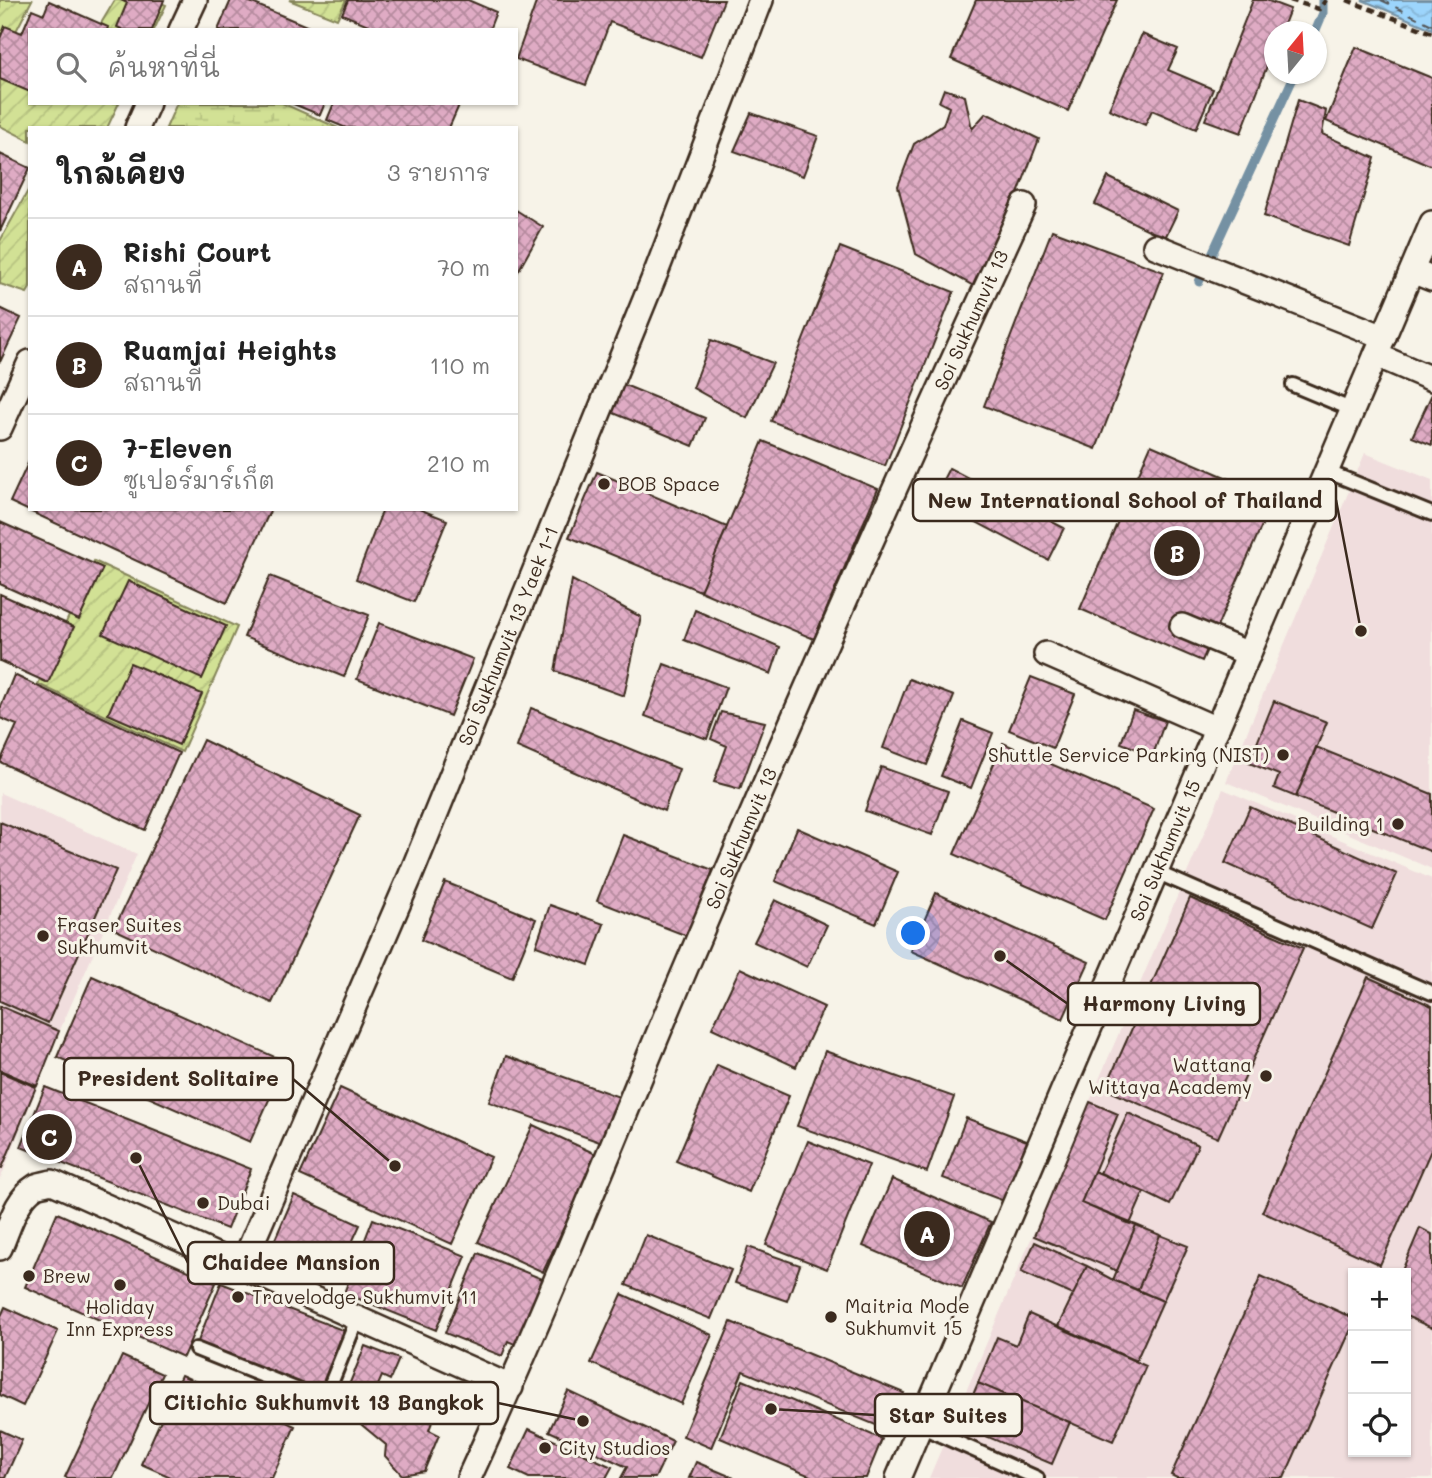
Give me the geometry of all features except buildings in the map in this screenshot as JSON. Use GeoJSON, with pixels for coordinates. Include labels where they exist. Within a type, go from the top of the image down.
{"type":"FeatureCollection","features":[{"type":"Feature","properties":{"kind":"street"},"geometry":{"type":"LineString","coordinates":[[182,28],[195,0]]}},
{"type":"Feature","properties":{"kind":"street","name":"Soi Sukhumvit 13 Yaek 1-1"},"geometry":{"type":"LineString","coordinates":[[242,1266],[415,865],[652,282],[761,0]]}},
{"type":"Feature","properties":{"kind":"street"},"geometry":{"type":"LineString","coordinates":[[138,126],[147,105]]}},
{"type":"Feature","properties":{"kind":"street","name":"Soi Sukhumvit 13"},"geometry":{"type":"LineString","coordinates":[[469,1478],[511,1387],[671,1003],[870,544],[998,252],[1024,205]]}},
{"type":"Feature","properties":{"kind":"street","name":"Soi Sukhumvit 15"},"geometry":{"type":"LineString","coordinates":[[899,1478],[1380,346],[1422,275],[1432,223]]}},
{"type":"Feature","properties":{"kind":"street"},"geometry":{"type":"LineString","coordinates":[[1155,246],[1380,346],[1432,379]]}},
{"type":"Feature","properties":{"kind":"street"},"geometry":{"type":"LineString","coordinates":[[0,428],[28,366]]}},
{"type":"Feature","properties":{"kind":"street"},"geometry":{"type":"LineString","coordinates":[[1182,626],[1249,653]]}},
{"type":"Feature","properties":{"kind":"street"},"geometry":{"type":"LineString","coordinates":[[1046,654],[1217,729]]}},
{"type":"Feature","properties":{"kind":"street"},"geometry":{"type":"LineString","coordinates":[[0,1248],[9,1203],[24,1197],[37,1186],[52,1182],[511,1387]]}},
{"type":"Feature","properties":{"kind":"lane"},"geometry":{"type":"LineString","coordinates":[[1293,385],[1353,410]]}},
{"type":"Feature","properties":{"kind":"lane"},"geometry":{"type":"LineString","coordinates":[[1326,471],[1432,514]]}},
{"type":"Feature","properties":{"kind":"lane"},"geometry":{"type":"LineString","coordinates":[[1156,872],[1432,993]]}},
{"type":"Feature","properties":{"kind":"lane"},"geometry":{"type":"LineString","coordinates":[[195,1349],[312,1395],[321,1396],[330,1386],[358,1317]]}},
{"type":"Feature","properties":{"kind":"lane"},"geometry":{"type":"LineString","coordinates":[[920,1426],[1037,1478]]}},
{"type":"Feature","properties":{"kind":"path"},"geometry":{"type":"LineString","coordinates":[[1290,0],[1319,9],[1326,0]]}},
{"type":"Feature","properties":{"kind":"path"},"geometry":{"type":"LineString","coordinates":[[1347,0],[1432,33]]}},
{"type":"Feature","properties":{"kind":"shaded area"},"geometry":{"type":"Polygon","coordinates":[[[1365,453],[1432,480],[1432,869],[1226,782],[1365,453]]]}},
{"type":"Feature","properties":{"kind":"shaded area","name":"Wattana Wittaya Academy"},"geometry":{"type":"Polygon","coordinates":[[[1223,789],[1432,879],[1432,1478],[929,1478],[1223,789]]]}},
{"type":"Feature","properties":{"kind":"shaded area"},"geometry":{"type":"Polygon","coordinates":[[[0,793],[137,854],[60,1030],[0,1180],[0,793]]]}},
{"type":"Feature","properties":{"kind":"green space"},"geometry":{"type":"Polygon","coordinates":[[[0,0],[32,0],[12,39],[0,34],[0,0]]]}},
{"type":"Feature","properties":{"kind":"green space"},"geometry":{"type":"Polygon","coordinates":[[[115,0],[154,0],[166,5],[155,28],[98,28],[115,0]]]}},
{"type":"Feature","properties":{"kind":"green space"},"geometry":{"type":"Polygon","coordinates":[[[289,0],[346,0],[337,19],[289,0]]]}},
{"type":"Feature","properties":{"kind":"green space"},"geometry":{"type":"Polygon","coordinates":[[[0,62],[28,70],[28,105],[118,105],[108,126],[28,126],[28,140],[0,126],[0,62]]]}},
{"type":"Feature","properties":{"kind":"green space"},"geometry":{"type":"Polygon","coordinates":[[[176,105],[286,105],[334,126],[167,126],[176,105]]]}},
{"type":"Feature","properties":{"kind":"green space"},"geometry":{"type":"Polygon","coordinates":[[[28,191],[27,293],[0,284],[0,241],[28,191]]]}},
{"type":"Feature","properties":{"kind":"green space"},"geometry":{"type":"Polygon","coordinates":[[[94,561],[237,627],[182,752],[38,684],[94,561]]]}},
{"type":"Feature","properties":{"kind":"water"},"geometry":{"type":"Polygon","coordinates":[[[1362,0],[1432,0],[1432,29],[1362,0]]]}},
{"type":"Feature","properties":{"kind":"waterway"},"geometry":{"type":"LineString","coordinates":[[1320,21],[1323,0]]}},
{"type":"Feature","properties":{"kind":"waterway"},"geometry":{"type":"LineString","coordinates":[[1199,282],[1290,84]]}},
{"type":"Feature","properties":{"kind":"ferry route"},"geometry":{"type":"LineString","coordinates":[[1381,0],[1432,25]]}},
{"type":"Feature","properties":{"kind":"place","name":"BOB Space"},"geometry":{"type":"Point","coordinates":[604,484]}},
{"type":"Feature","properties":{"kind":"place","name":"Ruamjai Heights"},"geometry":{"type":"Point","coordinates":[1177,553]}},
{"type":"Feature","properties":{"kind":"place","name":"New International School of Thailand"},"geometry":{"type":"Point","coordinates":[1361,631]}},
{"type":"Feature","properties":{"kind":"place","name":"Shuttle Service Parking (NIST)"},"geometry":{"type":"Point","coordinates":[1283,755]}},
{"type":"Feature","properties":{"kind":"place","name":"Building 1"},"geometry":{"type":"Point","coordinates":[1398,824]}},
{"type":"Feature","properties":{"kind":"place","name":"Fraser Suites Sukhumvit"},"geometry":{"type":"Point","coordinates":[43,936]}},
{"type":"Feature","properties":{"kind":"place","name":"Harmony Living"},"geometry":{"type":"Point","coordinates":[1000,956]}},
{"type":"Feature","properties":{"kind":"place","name":"Wattana Wittaya Academy"},"geometry":{"type":"Point","coordinates":[1266,1076]}},
{"type":"Feature","properties":{"kind":"place","name":"7-Eleven"},"geometry":{"type":"Point","coordinates":[49,1137]}},
{"type":"Feature","properties":{"kind":"place","name":"Chaidee Mansion"},"geometry":{"type":"Point","coordinates":[136,1158]}},
{"type":"Feature","properties":{"kind":"place","name":"President Solitaire"},"geometry":{"type":"Point","coordinates":[395,1166]}},
{"type":"Feature","properties":{"kind":"place","name":"Dubai"},"geometry":{"type":"Point","coordinates":[203,1203]}},
{"type":"Feature","properties":{"kind":"place","name":"Rishi Court"},"geometry":{"type":"Point","coordinates":[927,1234]}},
{"type":"Feature","properties":{"kind":"place","name":"Brew"},"geometry":{"type":"Point","coordinates":[29,1276]}},
{"type":"Feature","properties":{"kind":"place","name":"Holiday Inn Express"},"geometry":{"type":"Point","coordinates":[120,1285]}},
{"type":"Feature","properties":{"kind":"place","name":"Travelodge Sukhumvit 11"},"geometry":{"type":"Point","coordinates":[238,1297]}},
{"type":"Feature","properties":{"kind":"place","name":"Maitria Mode Sukhumvit 15"},"geometry":{"type":"Point","coordinates":[831,1317]}},
{"type":"Feature","properties":{"kind":"place","name":"Star Suites"},"geometry":{"type":"Point","coordinates":[771,1409]}},
{"type":"Feature","properties":{"kind":"place","name":"Citichic Sukhumvit 13 Bangkok"},"geometry":{"type":"Point","coordinates":[583,1421]}},
{"type":"Feature","properties":{"kind":"place","name":"City Studios"},"geometry":{"type":"Point","coordinates":[545,1448]}}]}
